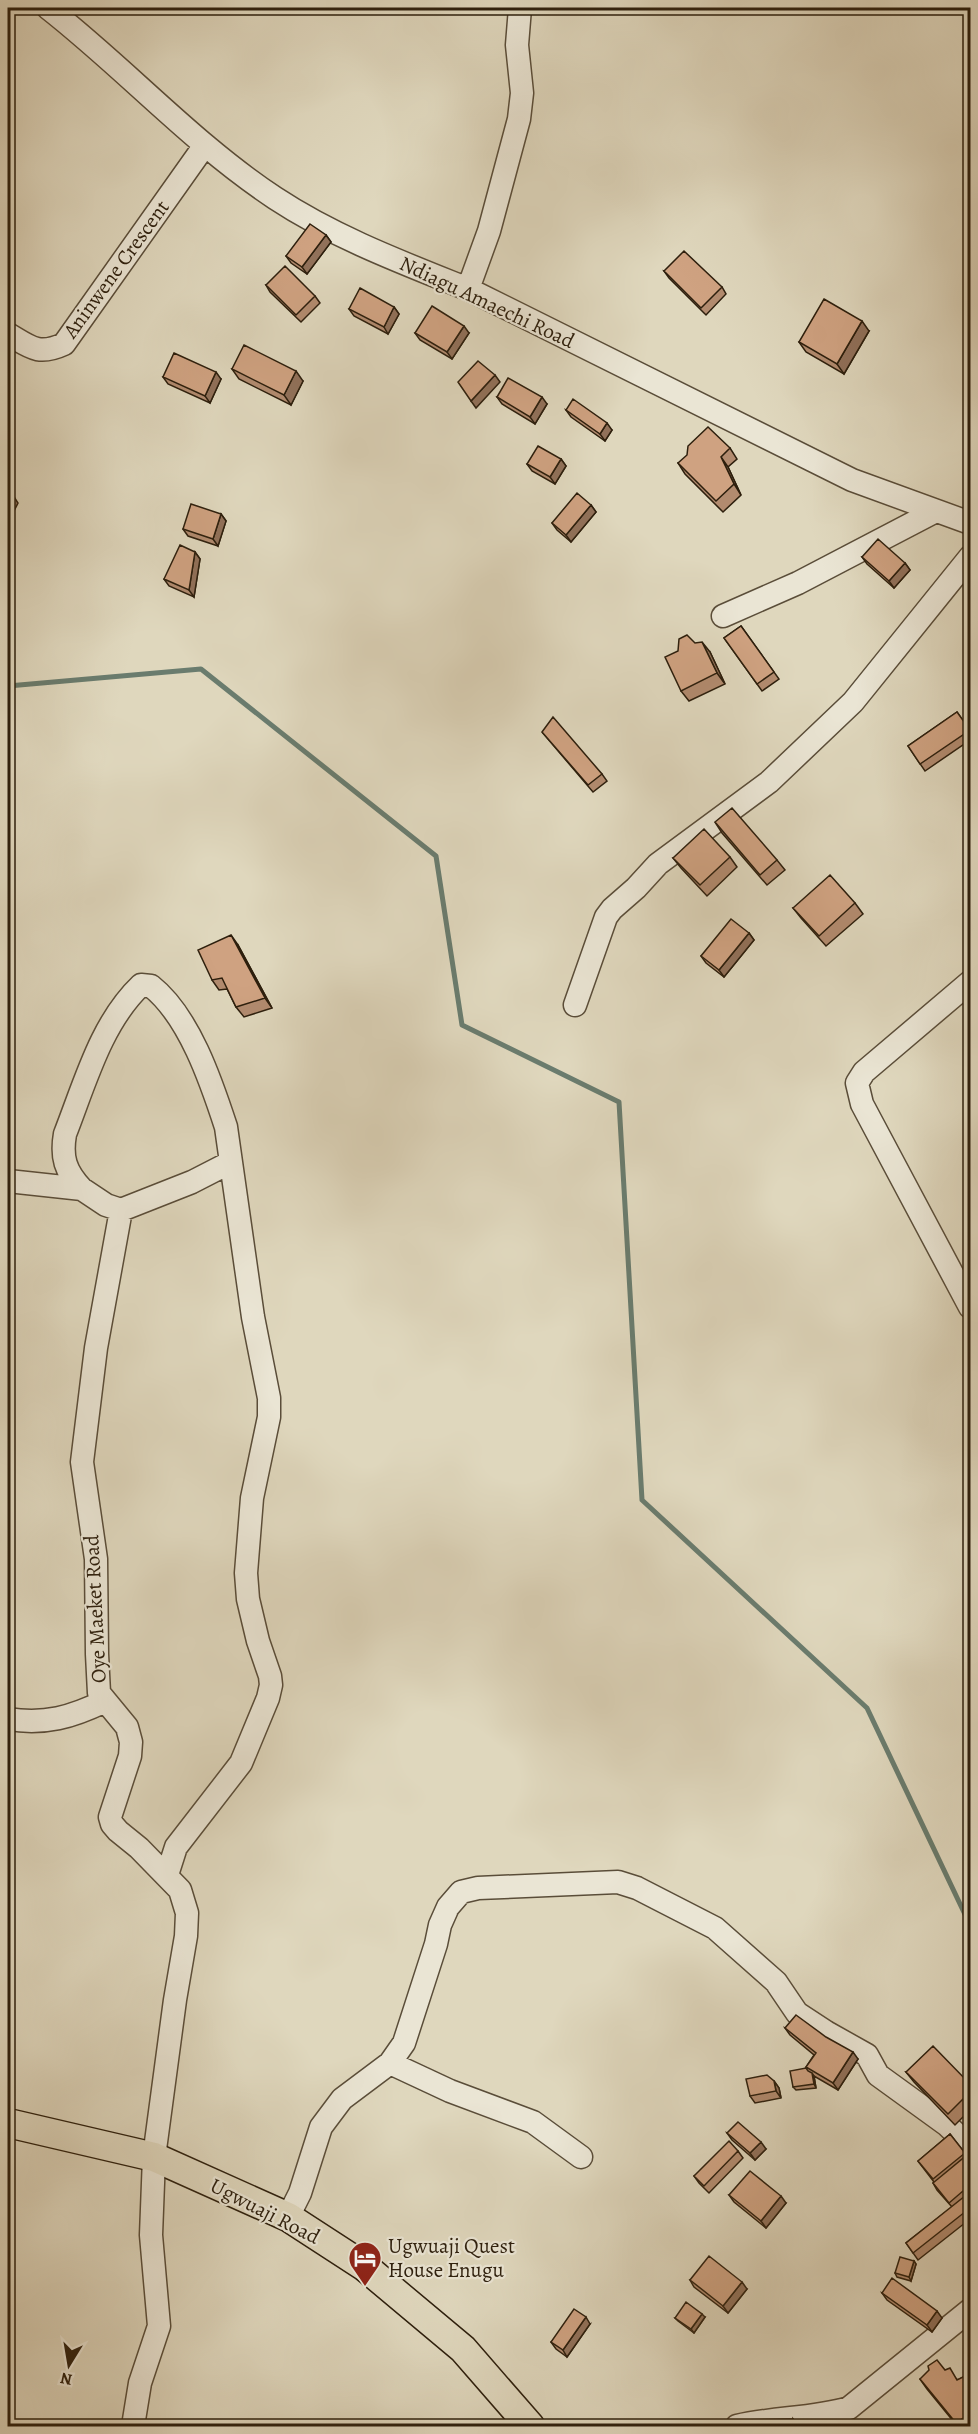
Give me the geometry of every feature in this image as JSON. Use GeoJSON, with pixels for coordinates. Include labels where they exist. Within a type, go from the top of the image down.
{"type":"FeatureCollection","features":[{"type":"Feature","properties":{"kind":"main road","name":"Ugwuaji Road"},"geometry":{"type":"LineString","coordinates":[[8,2123],[154,2157],[288,2217],[365,2266],[463,2349],[530,2427]]}},
{"type":"Feature","properties":{"kind":"street","name":"Ndiagu Amaechi Road"},"geometry":{"type":"LineString","coordinates":[[48,8],[205,146],[275,198],[332,230],[468,289],[852,480],[970,522]]}},
{"type":"Feature","properties":{"kind":"street"},"geometry":{"type":"LineString","coordinates":[[468,289],[489,231],[519,119],[522,93],[517,45],[520,8]]}},
{"type":"Feature","properties":{"kind":"street","name":"Aninwene Crescent"},"geometry":{"type":"LineString","coordinates":[[8,334],[33,349],[50,350],[64,344],[205,146]]}},
{"type":"Feature","properties":{"kind":"street"},"geometry":{"type":"LineString","coordinates":[[723,616],[798,583],[936,511]]}},
{"type":"Feature","properties":{"kind":"street"},"geometry":{"type":"LineString","coordinates":[[575,1005],[606,917],[612,909],[658,864],[769,782],[853,702],[970,557]]}},
{"type":"Feature","properties":{"kind":"street"},"geometry":{"type":"LineString","coordinates":[[970,982],[864,1072],[857,1083],[862,1104],[970,1307]]}},
{"type":"Feature","properties":{"kind":"street"},"geometry":{"type":"LineString","coordinates":[[167,1875],[176,1847],[241,1763],[268,1698],[270,1676],[258,1641],[248,1599],[246,1573],[252,1498],[269,1417],[269,1398],[253,1317],[231,1162],[226,1127],[218,1101],[184,1025],[158,992],[146,984],[141,986],[134,992],[108,1029],[65,1134],[62,1151],[64,1165],[81,1189],[105,1205],[121,1210],[192,1182],[231,1162]]}},
{"type":"Feature","properties":{"kind":"street"},"geometry":{"type":"LineString","coordinates":[[8,1181],[81,1189]]}},
{"type":"Feature","properties":{"kind":"street","name":"Oye Maeket Road"},"geometry":{"type":"LineString","coordinates":[[121,1210],[96,1348],[82,1455],[96,1559],[99,1693],[127,1727],[131,1742],[130,1756],[110,1817],[112,1824],[180,1890],[187,1913],[186,1936],[154,2157],[151,2226],[159,2326],[141,2383],[133,2427]]}},
{"type":"Feature","properties":{"kind":"street"},"geometry":{"type":"LineString","coordinates":[[8,1719],[52,1720],[76,1715],[105,1701]]}},
{"type":"Feature","properties":{"kind":"street"},"geometry":{"type":"LineString","coordinates":[[288,2217],[300,2193],[315,2140],[328,2116],[342,2099],[390,2063],[404,2043],[440,1925],[454,1898],[461,1892],[478,1888],[618,1882],[637,1888],[715,1928],[776,1982],[797,2013],[867,2055],[878,2075],[947,2125],[970,2147]]}},
{"type":"Feature","properties":{"kind":"street"},"geometry":{"type":"LineString","coordinates":[[390,2063],[450,2091],[524,2118],[581,2157]]}},
{"type":"Feature","properties":{"kind":"street"},"geometry":{"type":"LineString","coordinates":[[737,2427],[773,2418],[813,2417],[849,2408],[968,2316]]}},
{"type":"Feature","properties":{"kind":"building"},"geometry":{"type":"Polygon","coordinates":[[[310,224],[326,235],[302,267],[286,256],[310,224]]]}},
{"type":"Feature","properties":{"kind":"building"},"geometry":{"type":"Polygon","coordinates":[[[684,251],[722,287],[701,308],[664,271],[684,251]]]}},
{"type":"Feature","properties":{"kind":"building"},"geometry":{"type":"Polygon","coordinates":[[[285,266],[315,296],[296,315],[266,285],[285,266]]]}},
{"type":"Feature","properties":{"kind":"building"},"geometry":{"type":"Polygon","coordinates":[[[360,288],[394,307],[384,327],[349,309],[360,288]]]}},
{"type":"Feature","properties":{"kind":"building"},"geometry":{"type":"Polygon","coordinates":[[[824,299],[862,321],[837,364],[799,342],[824,299]]]}},
{"type":"Feature","properties":{"kind":"building"},"geometry":{"type":"Polygon","coordinates":[[[432,306],[464,326],[447,352],[415,333],[432,306]]]}},
{"type":"Feature","properties":{"kind":"building"},"geometry":{"type":"Polygon","coordinates":[[[244,345],[296,371],[284,395],[232,369],[244,345]]]}},
{"type":"Feature","properties":{"kind":"building"},"geometry":{"type":"Polygon","coordinates":[[[174,353],[216,372],[205,396],[163,377],[174,353]]]}},
{"type":"Feature","properties":{"kind":"building"},"geometry":{"type":"Polygon","coordinates":[[[478,361],[495,375],[471,401],[458,382],[478,361]]]}},
{"type":"Feature","properties":{"kind":"building"},"geometry":{"type":"Polygon","coordinates":[[[508,378],[542,397],[530,417],[497,397],[508,378]]]}},
{"type":"Feature","properties":{"kind":"building"},"geometry":{"type":"Polygon","coordinates":[[[573,399],[607,423],[600,434],[566,410],[573,399]]]}},
{"type":"Feature","properties":{"kind":"building"},"geometry":{"type":"Polygon","coordinates":[[[708,427],[730,448],[721,457],[734,484],[716,501],[678,463],[687,455],[688,446],[708,427]]]}},
{"type":"Feature","properties":{"kind":"building"},"geometry":{"type":"Polygon","coordinates":[[[538,446],[561,459],[550,477],[527,464],[538,446]]]}},
{"type":"Feature","properties":{"kind":"building"},"geometry":{"type":"Polygon","coordinates":[[[577,493],[591,505],[566,535],[552,523],[577,493]]]}},
{"type":"Feature","properties":{"kind":"building"},"geometry":{"type":"Polygon","coordinates":[[[191,504],[221,514],[213,539],[183,529],[191,504]]]}},
{"type":"Feature","properties":{"kind":"building"},"geometry":{"type":"Polygon","coordinates":[[[878,539],[905,563],[889,581],[862,557],[878,539]]]}},
{"type":"Feature","properties":{"kind":"building"},"geometry":{"type":"Polygon","coordinates":[[[180,545],[195,552],[189,590],[164,579],[180,545]]]}},
{"type":"Feature","properties":{"kind":"building"},"geometry":{"type":"Polygon","coordinates":[[[741,626],[774,672],[757,684],[724,638],[741,626]]]}},
{"type":"Feature","properties":{"kind":"building"},"geometry":{"type":"Polygon","coordinates":[[[687,635],[695,643],[702,642],[717,673],[681,691],[665,657],[678,651],[679,639],[687,635]]]}},
{"type":"Feature","properties":{"kind":"building"},"geometry":{"type":"Polygon","coordinates":[[[957,712],[970,730],[920,764],[908,746],[957,712]]]}},
{"type":"Feature","properties":{"kind":"building"},"geometry":{"type":"Polygon","coordinates":[[[553,717],[602,774],[588,785],[542,732],[553,717]]]}},
{"type":"Feature","properties":{"kind":"building"},"geometry":{"type":"Polygon","coordinates":[[[732,808],[777,860],[760,875],[715,822],[732,808]]]}},
{"type":"Feature","properties":{"kind":"building"},"geometry":{"type":"Polygon","coordinates":[[[704,829],[730,857],[700,885],[673,858],[704,829]]]}},
{"type":"Feature","properties":{"kind":"building"},"geometry":{"type":"Polygon","coordinates":[[[830,875],[855,903],[819,936],[793,908],[830,875]]]}},
{"type":"Feature","properties":{"kind":"building"},"geometry":{"type":"Polygon","coordinates":[[[731,919],[749,933],[719,970],[701,956],[731,919]]]}},
{"type":"Feature","properties":{"kind":"building"},"geometry":{"type":"Polygon","coordinates":[[[231,935],[265,998],[236,1007],[222,978],[212,980],[198,950],[231,935]]]}},
{"type":"Feature","properties":{"kind":"building"},"geometry":{"type":"Polygon","coordinates":[[[796,2015],[826,2037],[853,2052],[833,2083],[806,2067],[816,2053],[785,2028],[796,2015]]]}},
{"type":"Feature","properties":{"kind":"building"},"geometry":{"type":"Polygon","coordinates":[[[933,2046],[970,2084],[970,2092],[948,2114],[906,2072],[933,2046]]]}},
{"type":"Feature","properties":{"kind":"building"},"geometry":{"type":"Polygon","coordinates":[[[806,2068],[812,2073],[814,2084],[793,2087],[790,2071],[806,2068]]]}},
{"type":"Feature","properties":{"kind":"building"},"geometry":{"type":"Polygon","coordinates":[[[767,2075],[774,2081],[776,2091],[750,2096],[746,2079],[767,2075]]]}},
{"type":"Feature","properties":{"kind":"building"},"geometry":{"type":"Polygon","coordinates":[[[738,2122],[761,2142],[750,2153],[727,2133],[738,2122]]]}},
{"type":"Feature","properties":{"kind":"building"},"geometry":{"type":"Polygon","coordinates":[[[950,2134],[965,2153],[933,2179],[918,2161],[950,2134]]]}},
{"type":"Feature","properties":{"kind":"building"},"geometry":{"type":"Polygon","coordinates":[[[729,2141],[738,2151],[704,2186],[694,2176],[729,2141]]]}},
{"type":"Feature","properties":{"kind":"building"},"geometry":{"type":"Polygon","coordinates":[[[967,2155],[970,2160],[970,2185],[949,2203],[933,2183],[967,2155]]]}},
{"type":"Feature","properties":{"kind":"building"},"geometry":{"type":"Polygon","coordinates":[[[750,2171],[781,2196],[761,2221],[729,2195],[750,2171]]]}},
{"type":"Feature","properties":{"kind":"building"},"geometry":{"type":"Polygon","coordinates":[[[970,2192],[970,2208],[913,2253],[906,2243],[970,2192]]]}},
{"type":"Feature","properties":{"kind":"building"},"geometry":{"type":"Polygon","coordinates":[[[709,2256],[742,2282],[723,2306],[690,2280],[709,2256]]]}},
{"type":"Feature","properties":{"kind":"building"},"geometry":{"type":"Polygon","coordinates":[[[900,2257],[914,2261],[909,2277],[895,2273],[900,2257]]]}},
{"type":"Feature","properties":{"kind":"building"},"geometry":{"type":"Polygon","coordinates":[[[892,2278],[937,2311],[927,2325],[882,2293],[892,2278]]]}},
{"type":"Feature","properties":{"kind":"building"},"geometry":{"type":"Polygon","coordinates":[[[686,2302],[702,2314],[691,2329],[675,2318],[686,2302]]]}},
{"type":"Feature","properties":{"kind":"building"},"geometry":{"type":"Polygon","coordinates":[[[574,2309],[586,2317],[563,2350],[551,2342],[574,2309]]]}},
{"type":"Feature","properties":{"kind":"building"},"geometry":{"type":"Polygon","coordinates":[[[937,2360],[945,2370],[950,2368],[957,2380],[965,2376],[970,2385],[970,2414],[956,2423],[920,2379],[929,2370],[928,2366],[937,2360]]]}},
{"type":"Feature","properties":{"kind":"building"},"geometry":{"type":"Polygon","coordinates":[[[793,2419],[793,2427],[736,2427],[736,2420],[793,2419]]]}},
{"type":"Feature","properties":{"kind":"building"},"geometry":{"type":"Polygon","coordinates":[[[624,2422],[628,2427],[618,2427],[624,2422]]]}},
{"type":"Feature","properties":{"kind":"waterway"},"geometry":{"type":"LineString","coordinates":[[8,686],[201,669],[436,856],[462,1025],[619,1102],[642,1500],[867,1708],[970,1925]]}},
{"type":"Feature","properties":{"kind":"place","name":"Ugwuaji Quest House Enugu"},"geometry":{"type":"Point","coordinates":[365,2287]}}]}
